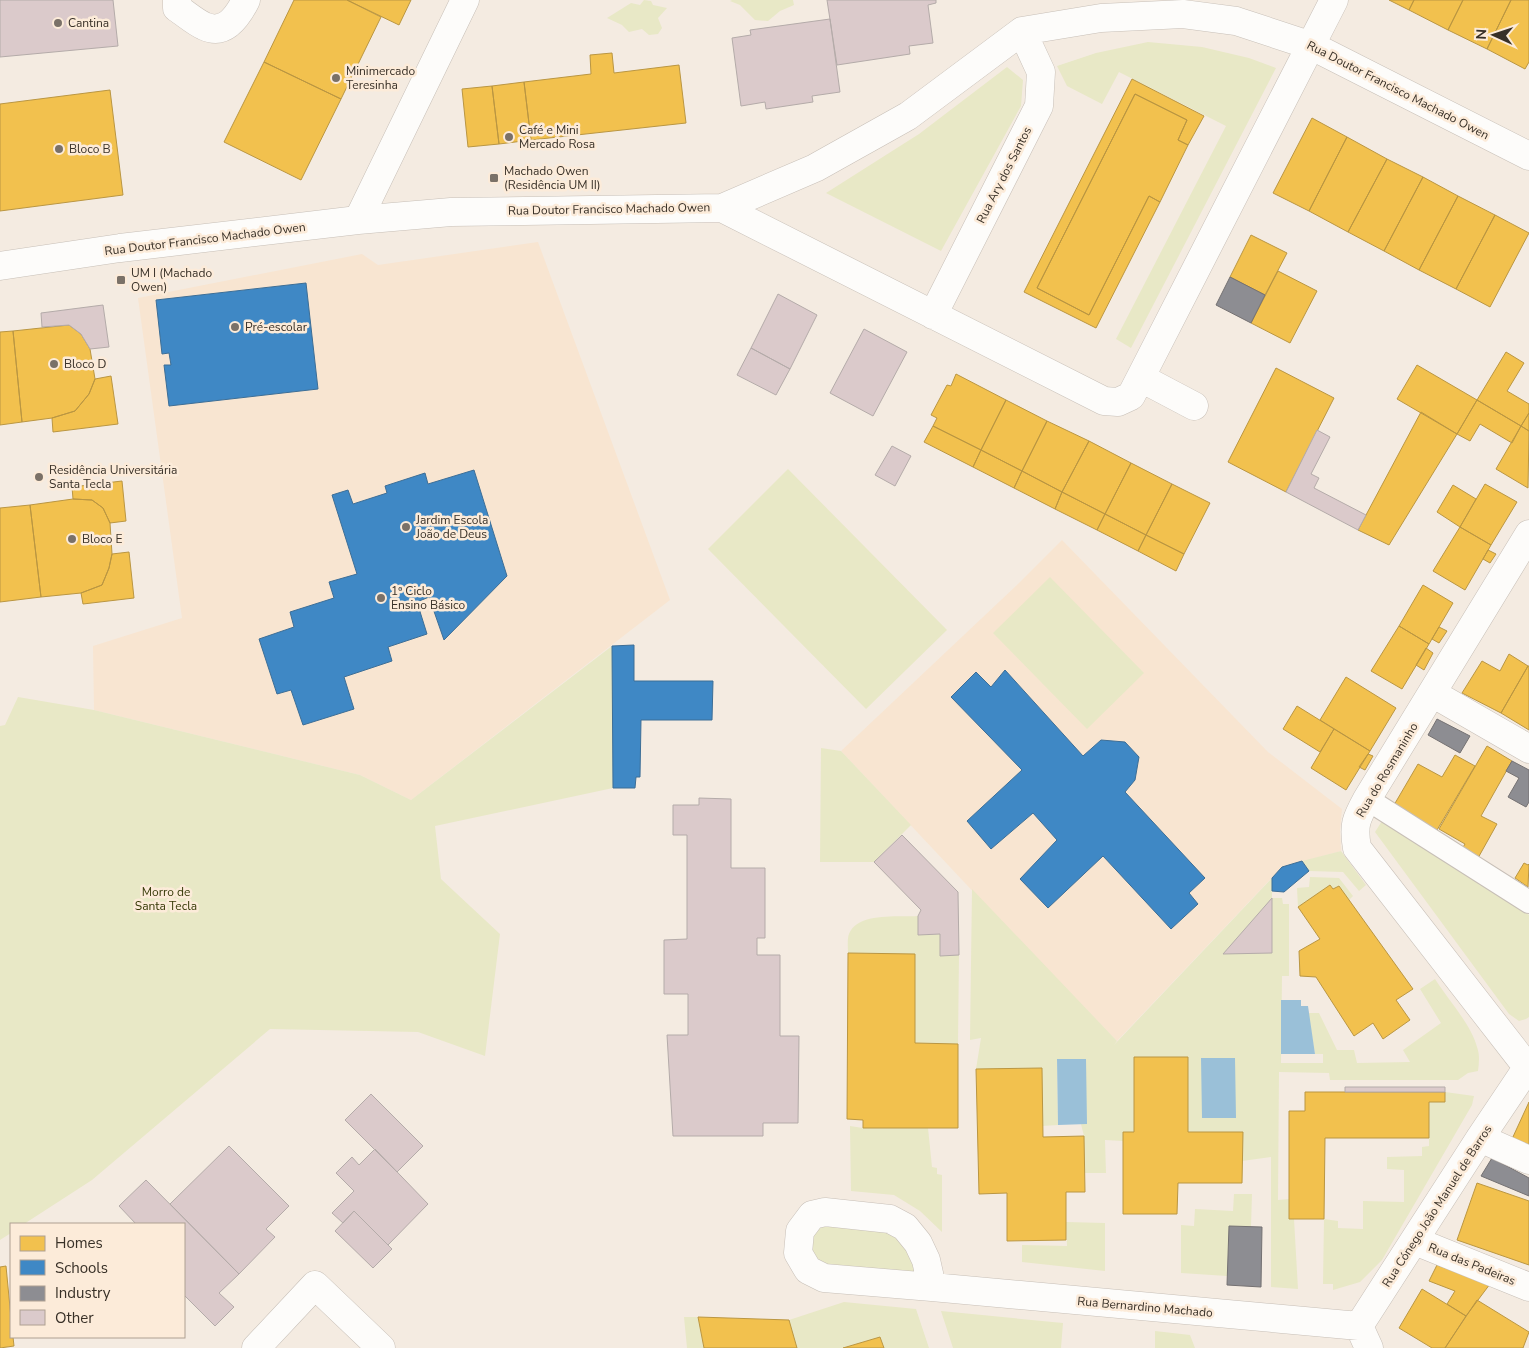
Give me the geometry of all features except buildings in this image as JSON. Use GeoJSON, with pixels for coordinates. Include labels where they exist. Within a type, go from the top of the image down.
{"type":"FeatureCollection","features":[{"type":"Feature","properties":{"kind":"street"},"geometry":{"type":"LineString","coordinates":[[177,0],[177,8],[205,27],[222,28],[238,16],[246,0]]}},
{"type":"Feature","properties":{"kind":"street"},"geometry":{"type":"LineString","coordinates":[[358,220],[465,0]]}},
{"type":"Feature","properties":{"kind":"street"},"geometry":{"type":"LineString","coordinates":[[722,208],[1104,401],[1118,402],[1131,396],[1141,378],[1334,0]]}},
{"type":"Feature","properties":{"kind":"street","name":"Rua Doutor Francisco Machado Owen"},"geometry":{"type":"LineString","coordinates":[[0,266],[130,247],[358,220],[451,212],[722,208],[816,168],[908,116],[1022,31],[1100,18],[1183,14],[1236,21],[1312,46],[1529,156]]}},
{"type":"Feature","properties":{"kind":"street","name":"Rua Ary dos Santos"},"geometry":{"type":"LineString","coordinates":[[933,315],[1039,106],[1041,72],[1022,31]]}},
{"type":"Feature","properties":{"kind":"street"},"geometry":{"type":"LineString","coordinates":[[1141,378],[1194,406]]}},
{"type":"Feature","properties":{"kind":"street","name":"Rua do Rosmaninho"},"geometry":{"type":"LineString","coordinates":[[1528,1067],[1356,848],[1354,830],[1358,816],[1367,799],[1529,534]]}},
{"type":"Feature","properties":{"kind":"street"},"geometry":{"type":"LineString","coordinates":[[1432,693],[1529,749]]}},
{"type":"Feature","properties":{"kind":"street","name":"Rua Cónego João Manuel de Barros"},"geometry":{"type":"LineString","coordinates":[[1364,1337],[1414,1241],[1528,1067]]}},
{"type":"Feature","properties":{"kind":"street"},"geometry":{"type":"LineString","coordinates":[[1480,1138],[1529,1160]]}},
{"type":"Feature","properties":{"kind":"street","name":"Rua Bernardino Machado"},"geometry":{"type":"LineString","coordinates":[[932,1287],[926,1260],[918,1243],[905,1227],[890,1219],[825,1212],[812,1215],[800,1231],[798,1253],[808,1270],[824,1278],[932,1287],[1364,1337]]}},
{"type":"Feature","properties":{"kind":"street","name":"Rua das Padeiras"},"geometry":{"type":"LineString","coordinates":[[1414,1241],[1529,1287]]}},
{"type":"Feature","properties":{"kind":"street"},"geometry":{"type":"LineString","coordinates":[[256,1348],[315,1285],[381,1348]]}},
{"type":"Feature","properties":{"kind":"lane"},"geometry":{"type":"LineString","coordinates":[[1367,799],[1529,902]]}},
{"type":"Feature","properties":{"kind":"shaded area","name":"Jardim Escola João de Deus"},"geometry":{"type":"Polygon","coordinates":[[[538,242],[670,600],[411,800],[360,775],[94,710],[93,646],[182,618],[138,298],[362,254],[378,265],[538,242]]]}},
{"type":"Feature","properties":{"kind":"shaded area"},"geometry":{"type":"Polygon","coordinates":[[[1062,540],[1268,752],[1342,809],[1341,851],[1282,867],[1117,1041],[1011,932],[841,751],[1062,540]]]}},
{"type":"Feature","properties":{"kind":"green space"},"geometry":{"type":"Polygon","coordinates":[[[644,0],[651,1],[653,5],[667,8],[658,18],[662,28],[658,34],[649,35],[642,29],[629,32],[622,25],[607,18],[631,3],[640,5],[644,0]]]}},
{"type":"Feature","properties":{"kind":"green space"},"geometry":{"type":"Polygon","coordinates":[[[793,0],[794,5],[780,11],[768,21],[755,20],[740,5],[730,1],[793,0]]]}},
{"type":"Feature","properties":{"kind":"green space"},"geometry":{"type":"Polygon","coordinates":[[[1148,42],[1202,47],[1249,58],[1276,68],[1131,348],[1116,339],[1226,126],[1119,72],[1102,104],[1067,86],[1057,66],[1096,53],[1148,42]]]}},
{"type":"Feature","properties":{"kind":"green space"},"geometry":{"type":"Polygon","coordinates":[[[1007,67],[1023,80],[1021,106],[941,251],[826,193],[919,134],[1007,67]]]}},
{"type":"Feature","properties":{"kind":"green space"},"geometry":{"type":"Polygon","coordinates":[[[788,469],[947,630],[866,709],[708,549],[788,469]]]}},
{"type":"Feature","properties":{"kind":"green space"},"geometry":{"type":"Polygon","coordinates":[[[1050,577],[1144,673],[1087,729],[993,633],[1050,577]]]}},
{"type":"Feature","properties":{"kind":"green space","name":"Morro de Santa Tecla"},"geometry":{"type":"Polygon","coordinates":[[[612,646],[613,788],[435,826],[441,879],[500,934],[485,1056],[418,1032],[270,1029],[92,1180],[26,1223],[10,1223],[10,1234],[0,1240],[0,726],[5,725],[18,697],[94,710],[360,775],[411,800],[612,646]]]}},
{"type":"Feature","properties":{"kind":"green space"},"geometry":{"type":"Polygon","coordinates":[[[821,748],[841,751],[911,825],[874,862],[820,862],[821,748]]]}},
{"type":"Feature","properties":{"kind":"green space"},"geometry":{"type":"Polygon","coordinates":[[[1382,821],[1529,915],[1529,1017],[1519,1021],[1509,1014],[1375,832],[1382,821]]]}},
{"type":"Feature","properties":{"kind":"green space"},"geometry":{"type":"Polygon","coordinates":[[[1341,851],[1366,885],[1359,891],[1343,872],[1309,871],[1302,861],[1341,851]]]}},
{"type":"Feature","properties":{"kind":"green space"},"geometry":{"type":"Polygon","coordinates":[[[1310,877],[1339,878],[1353,896],[1349,900],[1339,886],[1333,889],[1330,885],[1298,907],[1297,888],[1309,887],[1310,877]]]}},
{"type":"Feature","properties":{"kind":"green space"},"geometry":{"type":"Polygon","coordinates":[[[1272,878],[1272,898],[1282,898],[1283,904],[1289,904],[1289,976],[1282,976],[1281,1063],[1323,1063],[1323,1054],[1315,1054],[1308,1013],[1319,1013],[1337,1050],[1354,1050],[1357,1063],[1410,1062],[1403,1050],[1441,1023],[1420,989],[1435,979],[1470,1030],[1479,1056],[1478,1071],[1468,1073],[1458,1080],[1330,1080],[1329,1073],[1279,1072],[1278,1200],[1290,1199],[1289,1219],[1294,1219],[1298,1289],[1271,1287],[1271,1157],[1242,1161],[1242,1132],[1188,1132],[1187,1057],[1134,1057],[1134,1132],[1123,1132],[1123,1141],[1105,1140],[1106,1173],[1085,1173],[1084,1136],[1081,1124],[1087,1124],[1057,1059],[1058,1125],[1042,1126],[976,1069],[981,1038],[970,1040],[972,889],[1117,1041],[1114,1045],[1272,878]]]}},
{"type":"Feature","properties":{"kind":"green space"},"geometry":{"type":"Polygon","coordinates":[[[918,916],[918,935],[940,934],[940,956],[959,955],[958,1044],[915,1043],[915,954],[848,953],[849,934],[853,927],[860,922],[879,917],[918,916]]]}},
{"type":"Feature","properties":{"kind":"green space"},"geometry":{"type":"Polygon","coordinates":[[[1445,1092],[1474,1096],[1472,1105],[1382,1260],[1360,1282],[1333,1290],[1333,1284],[1323,1284],[1324,1219],[1338,1221],[1338,1228],[1363,1229],[1363,1201],[1404,1202],[1404,1170],[1387,1169],[1387,1157],[1422,1156],[1422,1147],[1429,1146],[1429,1102],[1444,1102],[1445,1092]]]}},
{"type":"Feature","properties":{"kind":"green space"},"geometry":{"type":"Polygon","coordinates":[[[850,1126],[863,1128],[928,1128],[932,1167],[937,1168],[937,1174],[942,1175],[942,1232],[920,1211],[894,1195],[851,1191],[850,1126]]]}},
{"type":"Feature","properties":{"kind":"green space"},"geometry":{"type":"Polygon","coordinates":[[[1234,1194],[1252,1194],[1251,1227],[1229,1227],[1227,1276],[1181,1273],[1181,1225],[1194,1226],[1195,1209],[1233,1211],[1234,1194]]]}},
{"type":"Feature","properties":{"kind":"green space"},"geometry":{"type":"Polygon","coordinates":[[[812,1215],[890,1219],[932,1287],[824,1278],[800,1231],[812,1215]]]}},
{"type":"Feature","properties":{"kind":"green space"},"geometry":{"type":"Polygon","coordinates":[[[1066,1222],[1105,1223],[1105,1271],[1022,1262],[1022,1245],[1067,1246],[1066,1222]]]}},
{"type":"Feature","properties":{"kind":"green space"},"geometry":{"type":"Polygon","coordinates":[[[844,1302],[916,1309],[929,1348],[884,1348],[880,1337],[843,1348],[797,1348],[789,1320],[844,1302]]]}},
{"type":"Feature","properties":{"kind":"green space"},"geometry":{"type":"Polygon","coordinates":[[[941,1311],[1063,1323],[1061,1348],[953,1348],[941,1311]]]}},
{"type":"Feature","properties":{"kind":"green space"},"geometry":{"type":"Polygon","coordinates":[[[684,1317],[698,1317],[704,1348],[687,1348],[684,1317]]]}},
{"type":"Feature","properties":{"kind":"green space"},"geometry":{"type":"Polygon","coordinates":[[[1155,1331],[1190,1335],[1195,1348],[1155,1348],[1155,1331]]]}},
{"type":"Feature","properties":{"kind":"water"},"geometry":{"type":"Polygon","coordinates":[[[1281,1000],[1301,1000],[1301,1006],[1308,1006],[1315,1054],[1281,1054],[1281,1000]]]}},
{"type":"Feature","properties":{"kind":"water"},"geometry":{"type":"Polygon","coordinates":[[[1201,1058],[1235,1058],[1236,1118],[1202,1118],[1201,1058]]]}},
{"type":"Feature","properties":{"kind":"water"},"geometry":{"type":"Polygon","coordinates":[[[1057,1059],[1086,1059],[1087,1124],[1058,1125],[1057,1059]]]}},
{"type":"Feature","properties":{"kind":"place","name":"Cantina"},"geometry":{"type":"Point","coordinates":[58,23]}},
{"type":"Feature","properties":{"kind":"place","name":"Minimercado Teresinha"},"geometry":{"type":"Point","coordinates":[336,78]}},
{"type":"Feature","properties":{"kind":"place","name":"Café e Mini Mercado Rosa"},"geometry":{"type":"Point","coordinates":[509,137]}},
{"type":"Feature","properties":{"kind":"place","name":"Bloco B"},"geometry":{"type":"Point","coordinates":[59,149]}},
{"type":"Feature","properties":{"kind":"place","name":"Machado Owen (Residência UM II)"},"geometry":{"type":"Point","coordinates":[494,178]}},
{"type":"Feature","properties":{"kind":"place","name":"UM I (Machado Owen)"},"geometry":{"type":"Point","coordinates":[121,280]}},
{"type":"Feature","properties":{"kind":"place","name":"Pré-escolar"},"geometry":{"type":"Point","coordinates":[235,327]}},
{"type":"Feature","properties":{"kind":"place","name":"Bloco D"},"geometry":{"type":"Point","coordinates":[54,364]}},
{"type":"Feature","properties":{"kind":"place","name":"Residência Universitária Santa Tecla"},"geometry":{"type":"Point","coordinates":[39,477]}},
{"type":"Feature","properties":{"kind":"place","name":"Jardim Escola João de Deus"},"geometry":{"type":"Point","coordinates":[406,527]}},
{"type":"Feature","properties":{"kind":"place","name":"Bloco E"},"geometry":{"type":"Point","coordinates":[72,539]}},
{"type":"Feature","properties":{"kind":"place","name":"1º Ciclo Ensino Básico"},"geometry":{"type":"Point","coordinates":[381,598]}}]}
